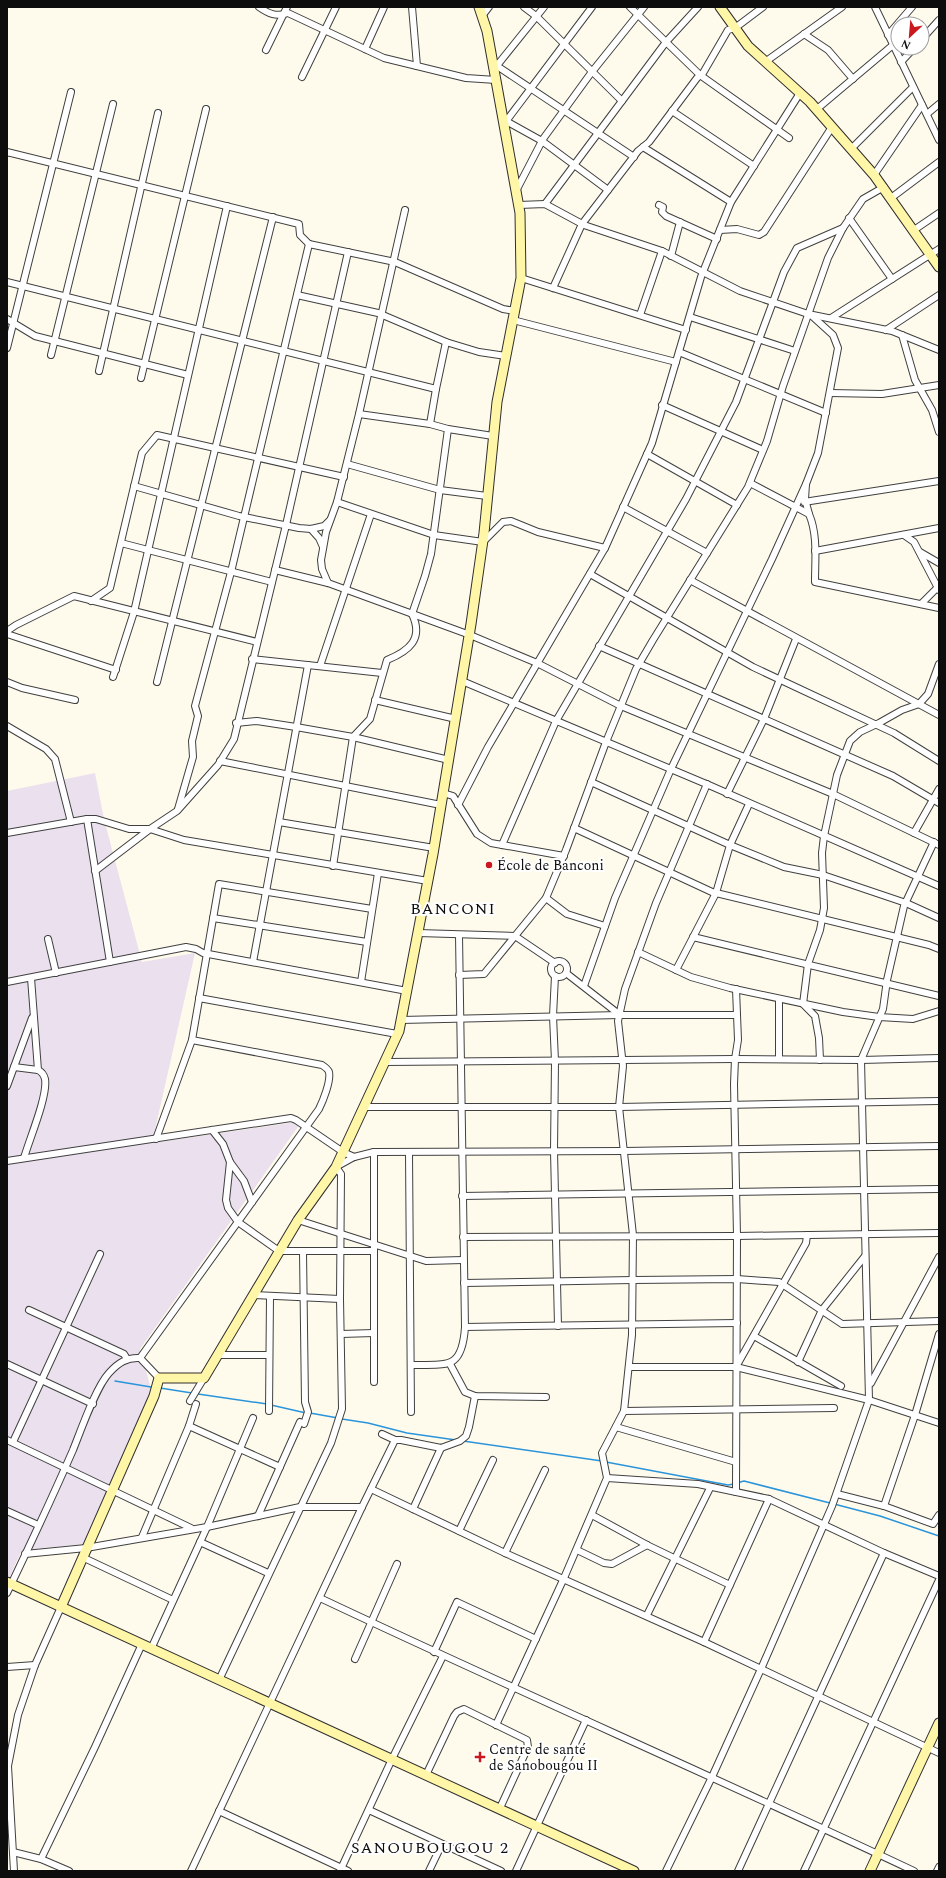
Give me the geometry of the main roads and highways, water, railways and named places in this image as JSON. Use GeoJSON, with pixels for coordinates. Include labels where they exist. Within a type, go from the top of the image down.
{"type":"FeatureCollection","features":[{"type":"Feature","properties":{"kind":"waterway"},"geometry":{"type":"LineString","coordinates":[[115,1381],[151,1387]]}},
{"type":"Feature","properties":{"kind":"waterway"},"geometry":{"type":"LineString","coordinates":[[160,1388],[192,1393]]}},
{"type":"Feature","properties":{"kind":"waterway"},"geometry":{"type":"LineString","coordinates":[[198,1394],[267,1404]]}},
{"type":"Feature","properties":{"kind":"waterway"},"geometry":{"type":"LineString","coordinates":[[271,1405],[306,1413]]}},
{"type":"Feature","properties":{"kind":"waterway"},"geometry":{"type":"LineString","coordinates":[[310,1413],[338,1418]]}},
{"type":"Feature","properties":{"kind":"waterway"},"geometry":{"type":"LineString","coordinates":[[342,1419],[368,1423],[407,1433],[456,1440]]}},
{"type":"Feature","properties":{"kind":"waterway"},"geometry":{"type":"LineString","coordinates":[[463,1441],[602,1461]]}},
{"type":"Feature","properties":{"kind":"waterway"},"geometry":{"type":"LineString","coordinates":[[606,1462],[728,1485],[734,1484]]}},
{"type":"Feature","properties":{"kind":"waterway"},"geometry":{"type":"LineString","coordinates":[[737,1483],[744,1481],[830,1503]]}},
{"type":"Feature","properties":{"kind":"waterway"},"geometry":{"type":"LineString","coordinates":[[834,1504],[880,1516],[939,1536]]}},
{"type":"Feature","properties":{"kind":"place","name":"École de Banconi"},"geometry":{"type":"Point","coordinates":[489,865]}},
{"type":"Feature","properties":{"kind":"place","name":"Centre de santé de Sanobougou II"},"geometry":{"type":"Point","coordinates":[480,1757]}},
{"type":"Feature","properties":{"kind":"district","name":"BANCONI"},"geometry":{"type":"Point","coordinates":[453,908]}},
{"type":"Feature","properties":{"kind":"district","name":"SANOUBOUGOU 2"},"geometry":{"type":"Point","coordinates":[430,1847]}}]}
